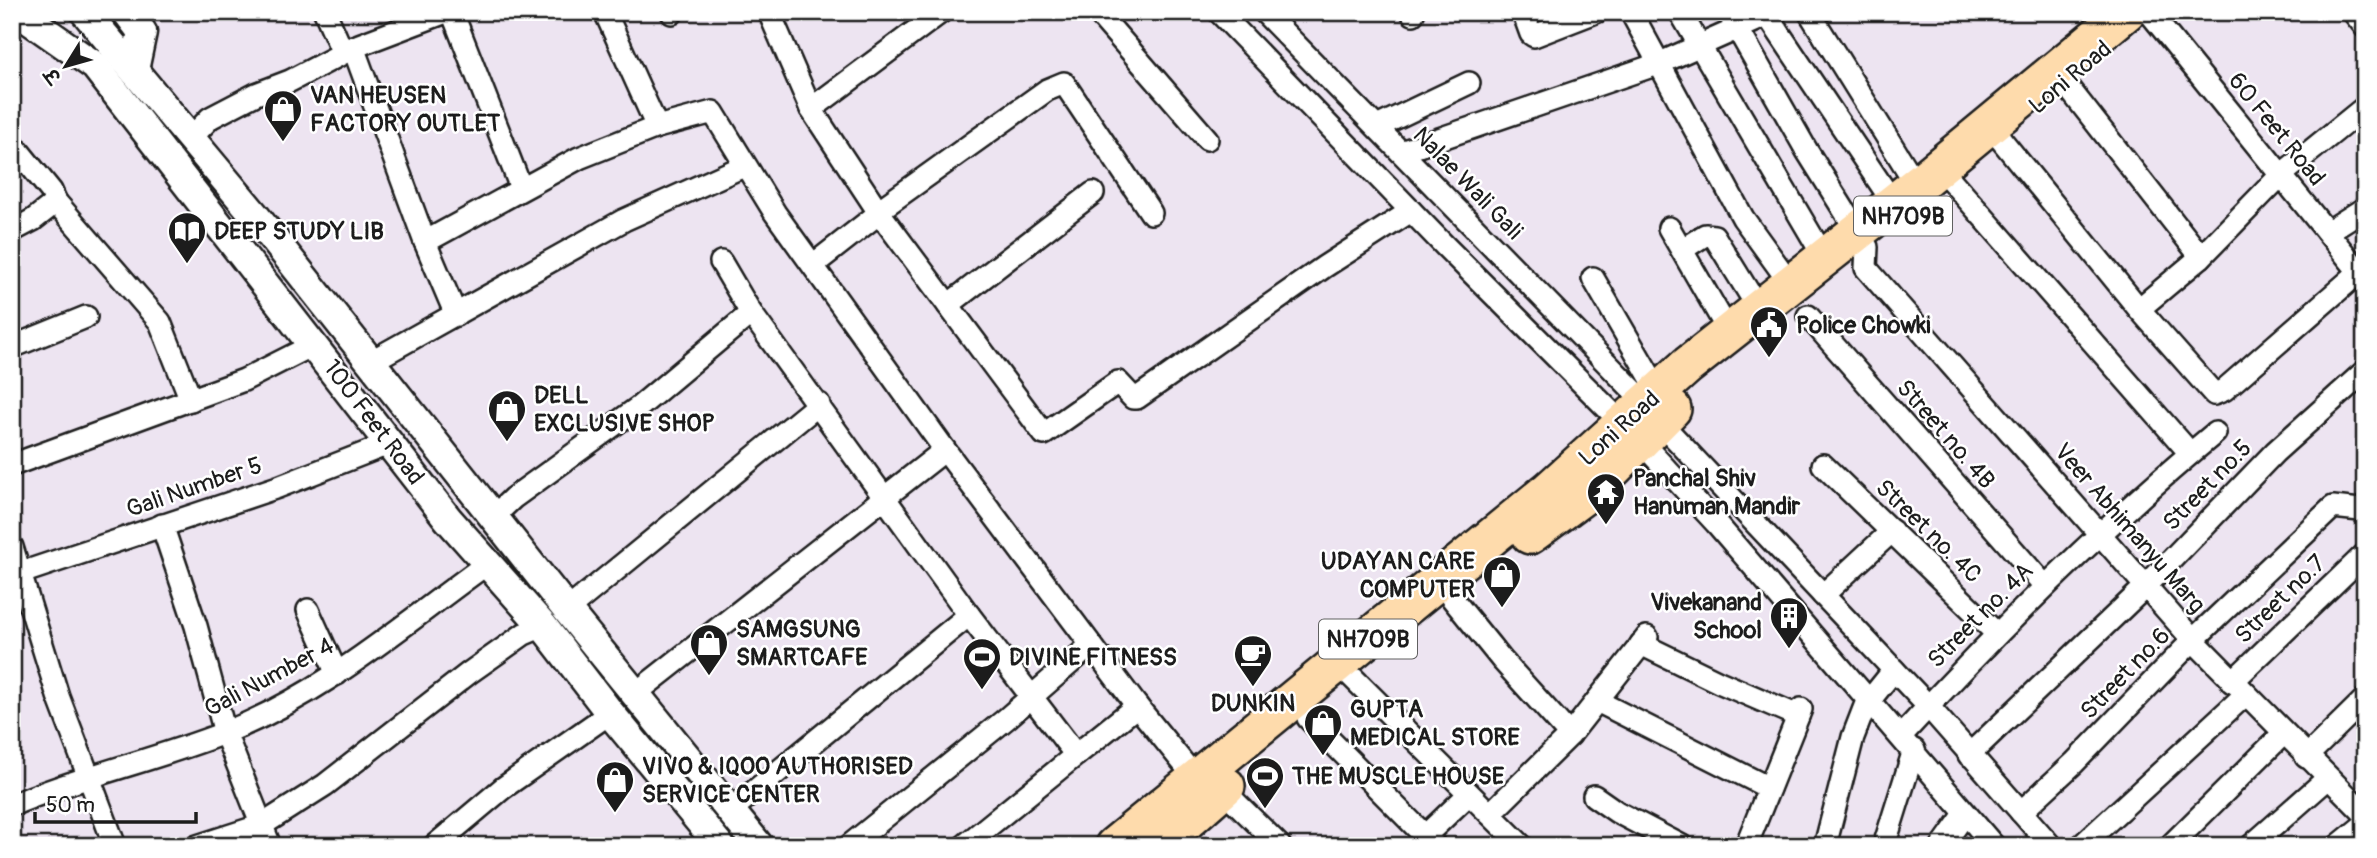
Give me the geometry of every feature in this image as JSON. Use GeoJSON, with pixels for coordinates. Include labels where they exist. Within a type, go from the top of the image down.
{"type":"FeatureCollection","features":[{"type":"Feature","properties":{"kind":"highway","name":"Loni Road"},"geometry":{"type":"LineString","coordinates":[[1114,846],[1211,789],[1308,718],[1345,671],[1451,597],[1594,488],[1640,415],[1863,248],[1919,188],[2126,12]]}},
{"type":"Feature","properties":{"kind":"highway","name":"Loni Road"},"geometry":{"type":"LineString","coordinates":[[1158,846],[1211,789],[1640,415],[1729,332],[1824,257],[1863,248],[1919,188],[1999,136],[2149,12]]}},
{"type":"Feature","properties":{"kind":"main road","name":"100 Feet Road"},"geometry":{"type":"LineString","coordinates":[[18,12],[95,66],[448,519],[543,626],[610,713],[720,846]]}},
{"type":"Feature","properties":{"kind":"main road"},"geometry":{"type":"LineString","coordinates":[[49,12],[95,66]]}},
{"type":"Feature","properties":{"kind":"main road"},"geometry":{"type":"LineString","coordinates":[[127,12],[142,32],[134,70]]}},
{"type":"Feature","properties":{"kind":"main road","name":"100 Feet Road"},"geometry":{"type":"LineString","coordinates":[[86,14],[192,137],[567,610],[759,846]]}},
{"type":"Feature","properties":{"kind":"main road"},"geometry":{"type":"LineString","coordinates":[[488,563],[514,543]]}},
{"type":"Feature","properties":{"kind":"street"},"geometry":{"type":"LineString","coordinates":[[325,12],[348,50],[456,315]]}},
{"type":"Feature","properties":{"kind":"street"},"geometry":{"type":"LineString","coordinates":[[192,137],[210,118],[224,110],[290,81],[348,50],[446,12]]}},
{"type":"Feature","properties":{"kind":"street"},"geometry":{"type":"LineString","coordinates":[[452,12],[521,188]]}},
{"type":"Feature","properties":{"kind":"street"},"geometry":{"type":"LineString","coordinates":[[606,12],[657,127]]}},
{"type":"Feature","properties":{"kind":"street"},"geometry":{"type":"LineString","coordinates":[[769,12],[811,109],[878,211],[1044,434],[1118,382],[1133,398],[1137,398],[1324,267],[1410,212]]}},
{"type":"Feature","properties":{"kind":"street"},"geometry":{"type":"LineString","coordinates":[[811,109],[941,12]]}},
{"type":"Feature","properties":{"kind":"street"},"geometry":{"type":"LineString","coordinates":[[1097,12],[1207,139]]}},
{"type":"Feature","properties":{"kind":"street"},"geometry":{"type":"LineString","coordinates":[[1219,12],[1410,212],[1640,415],[1824,595],[1928,706],[2051,846]]}},
{"type":"Feature","properties":{"kind":"street","name":"Nalae Wali Gali"},"geometry":{"type":"LineString","coordinates":[[1264,12],[1401,152],[1640,415]]}},
{"type":"Feature","properties":{"kind":"street"},"geometry":{"type":"LineString","coordinates":[[1523,12],[1534,36],[1595,12]]}},
{"type":"Feature","properties":{"kind":"street"},"geometry":{"type":"LineString","coordinates":[[1631,12],[1743,218],[1790,283]]}},
{"type":"Feature","properties":{"kind":"street"},"geometry":{"type":"LineString","coordinates":[[1680,12],[1824,257]]}},
{"type":"Feature","properties":{"kind":"street"},"geometry":{"type":"LineString","coordinates":[[1809,12],[1919,188]]}},
{"type":"Feature","properties":{"kind":"street","name":"60 Feet Road"},"geometry":{"type":"LineString","coordinates":[[2149,12],[2327,232],[2363,272]]}},
{"type":"Feature","properties":{"kind":"street"},"geometry":{"type":"LineString","coordinates":[[2353,12],[2365,27]]}},
{"type":"Feature","properties":{"kind":"street"},"geometry":{"type":"LineString","coordinates":[[1401,152],[1658,64],[1700,46],[1733,21],[1770,13],[1919,188],[2190,453]]}},
{"type":"Feature","properties":{"kind":"street","name":"Veer Abhimanyu Marg"},"geometry":{"type":"LineString","coordinates":[[1733,21],[1863,248],[2100,534],[2193,640],[2327,779],[2360,801]]}},
{"type":"Feature","properties":{"kind":"street"},"geometry":{"type":"LineString","coordinates":[[2064,82],[2202,257]]}},
{"type":"Feature","properties":{"kind":"street"},"geometry":{"type":"LineString","coordinates":[[813,265],[878,214],[878,211],[1047,90],[1064,83],[1151,213]]}},
{"type":"Feature","properties":{"kind":"street"},"geometry":{"type":"LineString","coordinates":[[1377,127],[1469,83]]}},
{"type":"Feature","properties":{"kind":"street"},"geometry":{"type":"LineString","coordinates":[[2139,309],[2202,257],[2281,175],[2365,107]]}},
{"type":"Feature","properties":{"kind":"street"},"geometry":{"type":"LineString","coordinates":[[425,242],[579,158],[657,127],[713,111],[721,120],[744,166],[813,265],[945,450],[1137,706],[1211,789],[1280,846]]}},
{"type":"Feature","properties":{"kind":"street"},"geometry":{"type":"LineString","coordinates":[[1999,136],[2139,309],[2208,390],[2218,394],[2363,272]]}},
{"type":"Feature","properties":{"kind":"street"},"geometry":{"type":"LineString","coordinates":[[12,143],[51,191],[56,202],[160,322],[191,400]]}},
{"type":"Feature","properties":{"kind":"street"},"geometry":{"type":"LineString","coordinates":[[370,362],[624,220],[744,166]]}},
{"type":"Feature","properties":{"kind":"street"},"geometry":{"type":"LineString","coordinates":[[948,305],[1093,193]]}},
{"type":"Feature","properties":{"kind":"street"},"geometry":{"type":"LineString","coordinates":[[12,232],[56,202]]}},
{"type":"Feature","properties":{"kind":"street"},"geometry":{"type":"LineString","coordinates":[[2327,232],[2365,208]]}},
{"type":"Feature","properties":{"kind":"street"},"geometry":{"type":"LineString","coordinates":[[1670,228],[1729,332]]}},
{"type":"Feature","properties":{"kind":"street"},"geometry":{"type":"LineString","coordinates":[[1683,250],[1705,235],[1714,236],[1759,309]]}},
{"type":"Feature","properties":{"kind":"street"},"geometry":{"type":"LineString","coordinates":[[721,262],[751,313],[969,615],[1076,755]]}},
{"type":"Feature","properties":{"kind":"street"},"geometry":{"type":"LineString","coordinates":[[1593,278],[1640,415],[1869,698],[1994,846]]}},
{"type":"Feature","properties":{"kind":"street"},"geometry":{"type":"LineString","coordinates":[[493,517],[513,498],[639,407],[751,313]]}},
{"type":"Feature","properties":{"kind":"street","name":"Street no. 4B"},"geometry":{"type":"LineString","coordinates":[[1808,316],[2045,586]]}},
{"type":"Feature","properties":{"kind":"street"},"geometry":{"type":"LineString","coordinates":[[12,347],[86,317]]}},
{"type":"Feature","properties":{"kind":"street"},"geometry":{"type":"LineString","coordinates":[[12,465],[244,380],[315,345]]}},
{"type":"Feature","properties":{"kind":"street","name":"Street no.5"},"geometry":{"type":"LineString","coordinates":[[1969,754],[2147,586],[2275,452],[2365,371]]}},
{"type":"Feature","properties":{"kind":"street"},"geometry":{"type":"LineString","coordinates":[[567,610],[818,404]]}},
{"type":"Feature","properties":{"kind":"street","name":"Street no. 4A"},"geometry":{"type":"LineString","coordinates":[[1907,743],[1928,706],[1997,634],[2100,534],[2215,433]]}},
{"type":"Feature","properties":{"kind":"street","name":"Gali Number 5"},"geometry":{"type":"LineString","coordinates":[[16,575],[278,487],[391,443]]}},
{"type":"Feature","properties":{"kind":"street"},"geometry":{"type":"LineString","coordinates":[[636,694],[945,450]]}},
{"type":"Feature","properties":{"kind":"street","name":"Street no. 4C"},"geometry":{"type":"LineString","coordinates":[[1823,464],[1997,634]]}},
{"type":"Feature","properties":{"kind":"street","name":"Street no.6"},"geometry":{"type":"LineString","coordinates":[[2021,812],[2074,763],[2193,640],[2333,507],[2360,510],[2365,506]]}},
{"type":"Feature","properties":{"kind":"street"},"geometry":{"type":"LineString","coordinates":[[162,525],[196,626],[225,733],[270,846]]}},
{"type":"Feature","properties":{"kind":"street"},"geometry":{"type":"LineString","coordinates":[[1824,595],[1892,531]]}},
{"type":"Feature","properties":{"kind":"street"},"geometry":{"type":"LineString","coordinates":[[12,547],[16,575],[115,846]]}},
{"type":"Feature","properties":{"kind":"street","name":"Street no.7"},"geometry":{"type":"LineString","coordinates":[[2081,846],[2238,688],[2365,554]]}},
{"type":"Feature","properties":{"kind":"street","name":"Gali Number 4"},"geometry":{"type":"LineString","coordinates":[[12,806],[88,776],[225,733],[337,674],[488,563]]}},
{"type":"Feature","properties":{"kind":"street"},"geometry":{"type":"LineString","coordinates":[[1451,597],[1502,660],[1570,735]]}},
{"type":"Feature","properties":{"kind":"street"},"geometry":{"type":"LineString","coordinates":[[308,610],[337,674]]}},
{"type":"Feature","properties":{"kind":"street"},"geometry":{"type":"LineString","coordinates":[[730,811],[969,615]]}},
{"type":"Feature","properties":{"kind":"street"},"geometry":{"type":"LineString","coordinates":[[197,846],[262,825],[325,785],[491,657],[524,634],[543,626]]}},
{"type":"Feature","properties":{"kind":"street"},"geometry":{"type":"LineString","coordinates":[[1490,814],[1570,735],[1644,641],[1800,712],[1746,846]]}},
{"type":"Feature","properties":{"kind":"street"},"geometry":{"type":"LineString","coordinates":[[849,846],[1032,698],[1091,645]]}},
{"type":"Feature","properties":{"kind":"street"},"geometry":{"type":"LineString","coordinates":[[1825,846],[1853,737],[1869,698],[1894,670]]}},
{"type":"Feature","properties":{"kind":"street"},"geometry":{"type":"LineString","coordinates":[[1345,671],[1522,846]]}},
{"type":"Feature","properties":{"kind":"street"},"geometry":{"type":"LineString","coordinates":[[2306,757],[2365,699]]}},
{"type":"Feature","properties":{"kind":"street"},"geometry":{"type":"LineString","coordinates":[[1597,701],[1769,788]]}},
{"type":"Feature","properties":{"kind":"street"},"geometry":{"type":"LineString","coordinates":[[964,846],[1137,706]]}},
{"type":"Feature","properties":{"kind":"street"},"geometry":{"type":"LineString","coordinates":[[434,846],[503,788],[610,713]]}},
{"type":"Feature","properties":{"kind":"street"},"geometry":{"type":"LineString","coordinates":[[1308,718],[1430,841],[1469,794]]}},
{"type":"Feature","properties":{"kind":"street"},"geometry":{"type":"LineString","coordinates":[[2170,846],[2283,734]]}},
{"type":"Feature","properties":{"kind":"street"},"geometry":{"type":"LineString","coordinates":[[1884,846],[1907,743]]}},
{"type":"Feature","properties":{"kind":"street"},"geometry":{"type":"LineString","coordinates":[[2251,846],[2327,779]]}},
{"type":"Feature","properties":{"kind":"street"},"geometry":{"type":"LineString","coordinates":[[1594,796],[1628,818],[1682,846]]}},
{"type":"Feature","properties":{"kind":"street"},"geometry":{"type":"LineString","coordinates":[[1942,846],[1965,814]]}},
{"type":"Feature","properties":{"kind":"street"},"geometry":{"type":"LineString","coordinates":[[2338,846],[2365,824]]}},
{"type":"Feature","properties":{"kind":"place","name":"VAN HEUSEN FACTORY OUTLET"},"geometry":{"type":"Point","coordinates":[283,143]}},
{"type":"Feature","properties":{"kind":"place","name":"DEEP STUDY LIB"},"geometry":{"type":"Point","coordinates":[187,265]}},
{"type":"Feature","properties":{"kind":"place","name":"Police Chowki"},"geometry":{"type":"Point","coordinates":[1769,359]}},
{"type":"Feature","properties":{"kind":"place","name":"DELL EXCLUSIVE SHOP"},"geometry":{"type":"Point","coordinates":[507,443]}},
{"type":"Feature","properties":{"kind":"place","name":"Panchal Shiv Hanuman Mandir"},"geometry":{"type":"Point","coordinates":[1606,526]}},
{"type":"Feature","properties":{"kind":"place","name":"UDAYAN CARE COMPUTER"},"geometry":{"type":"Point","coordinates":[1502,609]}},
{"type":"Feature","properties":{"kind":"place","name":"Vivekanand School"},"geometry":{"type":"Point","coordinates":[1789,650]}},
{"type":"Feature","properties":{"kind":"place","name":"SAMGSUNG SMARTCAFE"},"geometry":{"type":"Point","coordinates":[709,677]}},
{"type":"Feature","properties":{"kind":"place","name":"DUNKIN"},"geometry":{"type":"Point","coordinates":[1253,688]}},
{"type":"Feature","properties":{"kind":"place","name":"DIVINE FITNESS"},"geometry":{"type":"Point","coordinates":[982,691]}},
{"type":"Feature","properties":{"kind":"place","name":"GUPTA MEDICAL STORE"},"geometry":{"type":"Point","coordinates":[1323,757]}},
{"type":"Feature","properties":{"kind":"place","name":"THE MUSCLE HOUSE"},"geometry":{"type":"Point","coordinates":[1265,810]}},
{"type":"Feature","properties":{"kind":"place","name":"VIVO & IQOO AUTHORISED SERVICE CENTER"},"geometry":{"type":"Point","coordinates":[615,814]}}]}
